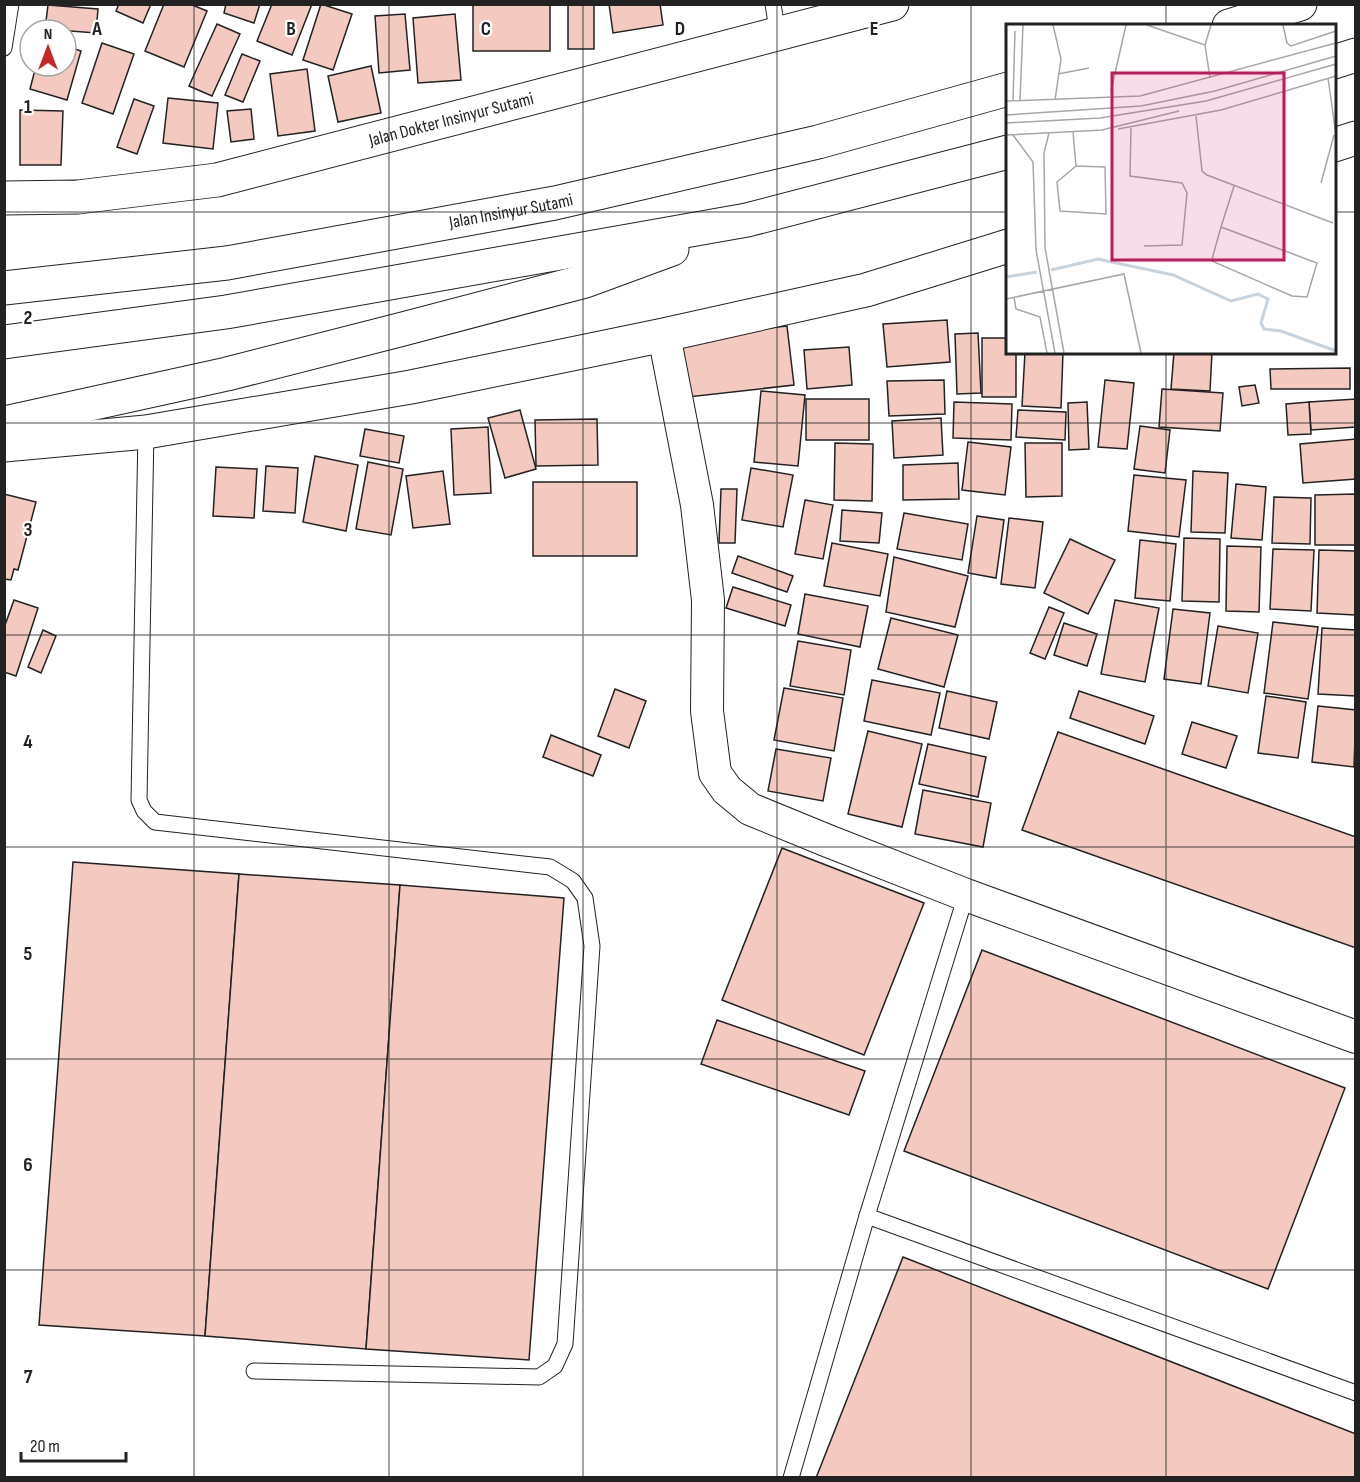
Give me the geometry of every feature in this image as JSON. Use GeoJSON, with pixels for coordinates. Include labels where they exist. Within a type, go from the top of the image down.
{"type":"FeatureCollection","features":[{"type":"Feature","properties":{"kind":"main road","name":"Jalan Dokter Insinyur Sutami"},"geometry":{"type":"LineString","coordinates":[[4,198],[78,197],[217,180],[775,20],[892,4]]}},
{"type":"Feature","properties":{"kind":"main road"},"geometry":{"type":"LineString","coordinates":[[1235,24],[1300,4]]}},
{"type":"Feature","properties":{"kind":"main road"},"geometry":{"type":"LineString","coordinates":[[1336,62],[1356,55]]}},
{"type":"Feature","properties":{"kind":"main road","name":"Jalan Insinyur Sutami"},"geometry":{"type":"LineString","coordinates":[[4,288],[227,263],[555,202],[818,142],[1006,90]]}},
{"type":"Feature","properties":{"kind":"main road"},"geometry":{"type":"LineString","coordinates":[[1336,145],[1356,138]]}},
{"type":"Feature","properties":{"kind":"main road"},"geometry":{"type":"LineString","coordinates":[[4,342],[226,312],[747,220],[1006,153]]}},
{"type":"Feature","properties":{"kind":"main road"},"geometry":{"type":"LineString","coordinates":[[4,423],[227,374],[585,281],[747,220]]}},
{"type":"Feature","properties":{"kind":"main road"},"geometry":{"type":"LineString","coordinates":[[4,445],[146,432],[411,387],[867,290],[1006,247]]}},
{"type":"Feature","properties":{"kind":"street"},"geometry":{"type":"LineString","coordinates":[[664,335],[697,504],[708,600],[707,711],[715,773],[727,790],[750,809],[966,895],[1356,1037]]}},
{"type":"Feature","properties":{"kind":"lane"},"geometry":{"type":"LineString","coordinates":[[4,48],[11,4]]}},
{"type":"Feature","properties":{"kind":"lane"},"geometry":{"type":"LineString","coordinates":[[146,432],[139,800],[144,811],[155,822],[550,867],[573,881],[585,898],[592,946],[565,1344],[555,1366],[539,1377],[254,1371]]}},
{"type":"Feature","properties":{"kind":"lane"},"geometry":{"type":"LineString","coordinates":[[791,1478],[867,1216],[966,895]]}},
{"type":"Feature","properties":{"kind":"lane"},"geometry":{"type":"LineString","coordinates":[[867,1216],[1356,1394]]}},
{"type":"Feature","properties":{"kind":"building"},"geometry":{"type":"Polygon","coordinates":[[[119,4],[151,4],[143,23],[116,11],[119,4]]]}},
{"type":"Feature","properties":{"kind":"building"},"geometry":{"type":"Polygon","coordinates":[[[164,4],[190,4],[207,11],[184,67],[145,51],[164,4]]]}},
{"type":"Feature","properties":{"kind":"building"},"geometry":{"type":"Polygon","coordinates":[[[226,4],[260,4],[254,23],[224,13],[226,4]]]}},
{"type":"Feature","properties":{"kind":"building"},"geometry":{"type":"Polygon","coordinates":[[[272,4],[312,4],[292,55],[257,41],[272,4]]]}},
{"type":"Feature","properties":{"kind":"building"},"geometry":{"type":"Polygon","coordinates":[[[321,4],[352,14],[333,70],[303,60],[321,4]]]}},
{"type":"Feature","properties":{"kind":"building"},"geometry":{"type":"Polygon","coordinates":[[[473,4],[550,4],[550,51],[473,51],[473,4]]]}},
{"type":"Feature","properties":{"kind":"building"},"geometry":{"type":"Polygon","coordinates":[[[568,4],[594,4],[594,49],[568,49],[568,4]]]}},
{"type":"Feature","properties":{"kind":"building"},"geometry":{"type":"Polygon","coordinates":[[[609,4],[660,4],[663,25],[613,33],[609,4]]]}},
{"type":"Feature","properties":{"kind":"building"},"geometry":{"type":"Polygon","coordinates":[[[48,5],[98,9],[96,33],[78,32],[78,18],[46,18],[48,5]]]}},
{"type":"Feature","properties":{"kind":"building"},"geometry":{"type":"Polygon","coordinates":[[[405,14],[410,70],[379,73],[375,16],[405,14]]]}},
{"type":"Feature","properties":{"kind":"building"},"geometry":{"type":"Polygon","coordinates":[[[455,14],[461,80],[418,83],[413,18],[455,14]]]}},
{"type":"Feature","properties":{"kind":"building"},"geometry":{"type":"Polygon","coordinates":[[[217,24],[240,34],[212,96],[189,86],[217,24]]]}},
{"type":"Feature","properties":{"kind":"building"},"geometry":{"type":"Polygon","coordinates":[[[102,43],[134,54],[113,114],[82,103],[102,43]]]}},
{"type":"Feature","properties":{"kind":"building"},"geometry":{"type":"Polygon","coordinates":[[[242,54],[260,61],[243,102],[225,95],[242,54]]]}},
{"type":"Feature","properties":{"kind":"building"},"geometry":{"type":"Polygon","coordinates":[[[371,66],[381,113],[338,122],[328,76],[371,66]]]}},
{"type":"Feature","properties":{"kind":"building"},"geometry":{"type":"Polygon","coordinates":[[[307,69],[315,131],[278,136],[270,74],[307,69]]]}},
{"type":"Feature","properties":{"kind":"building"},"geometry":{"type":"Polygon","coordinates":[[[33,78],[73,78],[67,100],[30,89],[33,78]]]}},
{"type":"Feature","properties":{"kind":"building"},"geometry":{"type":"Polygon","coordinates":[[[168,98],[218,103],[213,149],[163,143],[168,98]]]}},
{"type":"Feature","properties":{"kind":"building"},"geometry":{"type":"Polygon","coordinates":[[[134,99],[154,106],[137,154],[117,147],[134,99]]]}},
{"type":"Feature","properties":{"kind":"building"},"geometry":{"type":"Polygon","coordinates":[[[251,109],[254,139],[231,142],[227,111],[251,109]]]}},
{"type":"Feature","properties":{"kind":"building"},"geometry":{"type":"Polygon","coordinates":[[[20,110],[63,111],[61,165],[20,165],[20,110]]]}},
{"type":"Feature","properties":{"kind":"building"},"geometry":{"type":"Polygon","coordinates":[[[947,320],[950,362],[887,367],[883,324],[947,320]]]}},
{"type":"Feature","properties":{"kind":"building"},"geometry":{"type":"Polygon","coordinates":[[[787,326],[794,385],[688,397],[681,338],[787,326]]]}},
{"type":"Feature","properties":{"kind":"building"},"geometry":{"type":"Polygon","coordinates":[[[978,333],[981,393],[957,394],[955,334],[978,333]]]}},
{"type":"Feature","properties":{"kind":"building"},"geometry":{"type":"Polygon","coordinates":[[[982,338],[1006,338],[1006,354],[1016,354],[1016,397],[982,397],[982,338]]]}},
{"type":"Feature","properties":{"kind":"building"},"geometry":{"type":"Polygon","coordinates":[[[849,347],[852,385],[807,389],[804,350],[849,347]]]}},
{"type":"Feature","properties":{"kind":"building"},"geometry":{"type":"Polygon","coordinates":[[[1025,354],[1063,354],[1061,408],[1022,406],[1025,354]]]}},
{"type":"Feature","properties":{"kind":"building"},"geometry":{"type":"Polygon","coordinates":[[[1174,354],[1212,354],[1210,391],[1171,389],[1174,354]]]}},
{"type":"Feature","properties":{"kind":"building"},"geometry":{"type":"Polygon","coordinates":[[[1350,368],[1350,389],[1271,389],[1270,369],[1350,368]]]}},
{"type":"Feature","properties":{"kind":"building"},"geometry":{"type":"Polygon","coordinates":[[[944,380],[945,414],[889,416],[887,381],[944,380]]]}},
{"type":"Feature","properties":{"kind":"building"},"geometry":{"type":"Polygon","coordinates":[[[1105,380],[1134,383],[1127,449],[1098,447],[1105,380]]]}},
{"type":"Feature","properties":{"kind":"building"},"geometry":{"type":"Polygon","coordinates":[[[1255,385],[1259,403],[1242,406],[1239,387],[1255,385]]]}},
{"type":"Feature","properties":{"kind":"building"},"geometry":{"type":"Polygon","coordinates":[[[1162,389],[1223,393],[1220,431],[1159,427],[1162,389]]]}},
{"type":"Feature","properties":{"kind":"building"},"geometry":{"type":"Polygon","coordinates":[[[761,391],[805,395],[798,466],[754,462],[761,391]]]}},
{"type":"Feature","properties":{"kind":"building"},"geometry":{"type":"Polygon","coordinates":[[[806,399],[869,399],[869,440],[806,440],[806,399]]]}},
{"type":"Feature","properties":{"kind":"building"},"geometry":{"type":"Polygon","coordinates":[[[1356,399],[1356,427],[1311,430],[1309,402],[1356,399]]]}},
{"type":"Feature","properties":{"kind":"building"},"geometry":{"type":"Polygon","coordinates":[[[954,402],[1012,404],[1011,440],[953,438],[954,402]]]}},
{"type":"Feature","properties":{"kind":"building"},"geometry":{"type":"Polygon","coordinates":[[[1087,402],[1089,449],[1069,450],[1068,403],[1087,402]]]}},
{"type":"Feature","properties":{"kind":"building"},"geometry":{"type":"Polygon","coordinates":[[[1309,402],[1311,434],[1288,435],[1286,404],[1309,402]]]}},
{"type":"Feature","properties":{"kind":"building"},"geometry":{"type":"Polygon","coordinates":[[[520,410],[536,469],[505,478],[488,418],[520,410]]]}},
{"type":"Feature","properties":{"kind":"building"},"geometry":{"type":"Polygon","coordinates":[[[1018,410],[1066,412],[1065,440],[1016,437],[1018,410]]]}},
{"type":"Feature","properties":{"kind":"building"},"geometry":{"type":"Polygon","coordinates":[[[941,418],[943,455],[894,458],[892,421],[941,418]]]}},
{"type":"Feature","properties":{"kind":"building"},"geometry":{"type":"Polygon","coordinates":[[[597,419],[598,465],[536,466],[535,420],[597,419]]]}},
{"type":"Feature","properties":{"kind":"building"},"geometry":{"type":"Polygon","coordinates":[[[1140,426],[1170,430],[1165,473],[1134,469],[1140,426]]]}},
{"type":"Feature","properties":{"kind":"building"},"geometry":{"type":"Polygon","coordinates":[[[488,427],[491,493],[454,495],[451,429],[488,427]]]}},
{"type":"Feature","properties":{"kind":"building"},"geometry":{"type":"Polygon","coordinates":[[[365,429],[404,436],[399,463],[360,456],[365,429]]]}},
{"type":"Feature","properties":{"kind":"building"},"geometry":{"type":"Polygon","coordinates":[[[1356,439],[1356,479],[1303,483],[1300,444],[1356,439]]]}},
{"type":"Feature","properties":{"kind":"building"},"geometry":{"type":"Polygon","coordinates":[[[968,442],[1011,447],[1005,495],[962,490],[968,442]]]}},
{"type":"Feature","properties":{"kind":"building"},"geometry":{"type":"Polygon","coordinates":[[[835,443],[873,444],[872,501],[834,500],[835,443]]]}},
{"type":"Feature","properties":{"kind":"building"},"geometry":{"type":"Polygon","coordinates":[[[1025,443],[1062,443],[1062,496],[1026,497],[1025,443]]]}},
{"type":"Feature","properties":{"kind":"building"},"geometry":{"type":"Polygon","coordinates":[[[315,456],[358,465],[346,531],[303,522],[315,456]]]}},
{"type":"Feature","properties":{"kind":"building"},"geometry":{"type":"Polygon","coordinates":[[[368,462],[403,469],[391,535],[356,529],[368,462]]]}},
{"type":"Feature","properties":{"kind":"building"},"geometry":{"type":"Polygon","coordinates":[[[958,463],[959,499],[903,500],[903,465],[958,463]]]}},
{"type":"Feature","properties":{"kind":"building"},"geometry":{"type":"Polygon","coordinates":[[[266,466],[298,468],[295,513],[263,511],[266,466]]]}},
{"type":"Feature","properties":{"kind":"building"},"geometry":{"type":"Polygon","coordinates":[[[216,467],[257,469],[254,518],[213,516],[216,467]]]}},
{"type":"Feature","properties":{"kind":"building"},"geometry":{"type":"Polygon","coordinates":[[[751,468],[793,475],[783,527],[742,520],[751,468]]]}},
{"type":"Feature","properties":{"kind":"building"},"geometry":{"type":"Polygon","coordinates":[[[443,471],[450,524],[413,528],[406,476],[443,471]]]}},
{"type":"Feature","properties":{"kind":"building"},"geometry":{"type":"Polygon","coordinates":[[[1193,471],[1228,473],[1225,533],[1191,532],[1193,471]]]}},
{"type":"Feature","properties":{"kind":"building"},"geometry":{"type":"Polygon","coordinates":[[[1134,475],[1186,480],[1179,537],[1128,531],[1134,475]]]}},
{"type":"Feature","properties":{"kind":"building"},"geometry":{"type":"Polygon","coordinates":[[[533,482],[637,482],[637,556],[533,556],[533,482]]]}},
{"type":"Feature","properties":{"kind":"building"},"geometry":{"type":"Polygon","coordinates":[[[1236,484],[1266,487],[1262,540],[1231,538],[1236,484]]]}},
{"type":"Feature","properties":{"kind":"building"},"geometry":{"type":"Polygon","coordinates":[[[721,489],[737,489],[735,543],[719,543],[721,489]]]}},
{"type":"Feature","properties":{"kind":"building"},"geometry":{"type":"Polygon","coordinates":[[[4,494],[36,502],[18,570],[14,569],[11,580],[4,579],[4,494]]]}},
{"type":"Feature","properties":{"kind":"building"},"geometry":{"type":"Polygon","coordinates":[[[1356,494],[1356,545],[1315,545],[1315,495],[1356,494]]]}},
{"type":"Feature","properties":{"kind":"building"},"geometry":{"type":"Polygon","coordinates":[[[1274,497],[1311,498],[1310,544],[1272,543],[1274,497]]]}},
{"type":"Feature","properties":{"kind":"building"},"geometry":{"type":"Polygon","coordinates":[[[805,500],[833,505],[823,559],[795,554],[805,500]]]}},
{"type":"Feature","properties":{"kind":"building"},"geometry":{"type":"Polygon","coordinates":[[[842,510],[882,513],[879,543],[840,541],[842,510]]]}},
{"type":"Feature","properties":{"kind":"building"},"geometry":{"type":"Polygon","coordinates":[[[904,513],[968,524],[962,560],[897,549],[904,513]]]}},
{"type":"Feature","properties":{"kind":"building"},"geometry":{"type":"Polygon","coordinates":[[[977,516],[1004,520],[996,578],[968,573],[977,516]]]}},
{"type":"Feature","properties":{"kind":"building"},"geometry":{"type":"Polygon","coordinates":[[[1009,518],[1043,522],[1035,588],[1001,584],[1009,518]]]}},
{"type":"Feature","properties":{"kind":"building"},"geometry":{"type":"Polygon","coordinates":[[[1184,538],[1220,539],[1219,602],[1182,601],[1184,538]]]}},
{"type":"Feature","properties":{"kind":"building"},"geometry":{"type":"Polygon","coordinates":[[[1070,539],[1115,560],[1088,614],[1044,593],[1070,539]]]}},
{"type":"Feature","properties":{"kind":"building"},"geometry":{"type":"Polygon","coordinates":[[[1140,540],[1176,544],[1170,601],[1135,598],[1140,540]]]}},
{"type":"Feature","properties":{"kind":"building"},"geometry":{"type":"Polygon","coordinates":[[[832,543],[888,554],[880,596],[824,586],[832,543]]]}},
{"type":"Feature","properties":{"kind":"building"},"geometry":{"type":"Polygon","coordinates":[[[1227,546],[1261,547],[1259,612],[1226,611],[1227,546]]]}},
{"type":"Feature","properties":{"kind":"building"},"geometry":{"type":"Polygon","coordinates":[[[1273,549],[1314,550],[1311,611],[1270,609],[1273,549]]]}},
{"type":"Feature","properties":{"kind":"building"},"geometry":{"type":"Polygon","coordinates":[[[1319,550],[1356,551],[1355,615],[1317,613],[1319,550]]]}},
{"type":"Feature","properties":{"kind":"building"},"geometry":{"type":"Polygon","coordinates":[[[738,556],[793,576],[787,592],[732,573],[738,556]]]}},
{"type":"Feature","properties":{"kind":"building"},"geometry":{"type":"Polygon","coordinates":[[[894,557],[968,576],[955,627],[886,612],[894,557]]]}},
{"type":"Feature","properties":{"kind":"building"},"geometry":{"type":"Polygon","coordinates":[[[733,587],[791,605],[785,626],[726,608],[733,587]]]}},
{"type":"Feature","properties":{"kind":"building"},"geometry":{"type":"Polygon","coordinates":[[[805,594],[868,606],[860,647],[798,634],[805,594]]]}},
{"type":"Feature","properties":{"kind":"building"},"geometry":{"type":"Polygon","coordinates":[[[14,600],[38,608],[16,676],[4,672],[4,628],[14,600]]]}},
{"type":"Feature","properties":{"kind":"building"},"geometry":{"type":"Polygon","coordinates":[[[1115,600],[1159,608],[1145,682],[1101,674],[1115,600]]]}},
{"type":"Feature","properties":{"kind":"building"},"geometry":{"type":"Polygon","coordinates":[[[1049,607],[1064,613],[1045,659],[1030,653],[1049,607]]]}},
{"type":"Feature","properties":{"kind":"building"},"geometry":{"type":"Polygon","coordinates":[[[1173,609],[1210,613],[1201,684],[1164,679],[1173,609]]]}},
{"type":"Feature","properties":{"kind":"building"},"geometry":{"type":"Polygon","coordinates":[[[891,618],[958,635],[944,687],[878,669],[891,618]]]}},
{"type":"Feature","properties":{"kind":"building"},"geometry":{"type":"Polygon","coordinates":[[[1273,622],[1318,627],[1308,699],[1264,693],[1273,622]]]}},
{"type":"Feature","properties":{"kind":"building"},"geometry":{"type":"Polygon","coordinates":[[[1064,623],[1097,634],[1087,666],[1054,655],[1064,623]]]}},
{"type":"Feature","properties":{"kind":"building"},"geometry":{"type":"Polygon","coordinates":[[[1218,626],[1258,633],[1248,693],[1208,686],[1218,626]]]}},
{"type":"Feature","properties":{"kind":"building"},"geometry":{"type":"Polygon","coordinates":[[[1322,628],[1356,630],[1356,696],[1318,694],[1322,628]]]}},
{"type":"Feature","properties":{"kind":"building"},"geometry":{"type":"Polygon","coordinates":[[[43,630],[56,636],[41,673],[28,667],[43,630]]]}},
{"type":"Feature","properties":{"kind":"building"},"geometry":{"type":"Polygon","coordinates":[[[798,641],[851,650],[844,695],[790,686],[798,641]]]}},
{"type":"Feature","properties":{"kind":"building"},"geometry":{"type":"Polygon","coordinates":[[[872,680],[940,693],[931,735],[864,721],[872,680]]]}},
{"type":"Feature","properties":{"kind":"building"},"geometry":{"type":"Polygon","coordinates":[[[784,688],[843,698],[834,751],[774,740],[784,688]]]}},
{"type":"Feature","properties":{"kind":"building"},"geometry":{"type":"Polygon","coordinates":[[[615,689],[646,701],[629,748],[598,736],[615,689]]]}},
{"type":"Feature","properties":{"kind":"building"},"geometry":{"type":"Polygon","coordinates":[[[947,691],[997,702],[989,739],[939,728],[947,691]]]}},
{"type":"Feature","properties":{"kind":"building"},"geometry":{"type":"Polygon","coordinates":[[[1079,691],[1154,716],[1145,744],[1070,718],[1079,691]]]}},
{"type":"Feature","properties":{"kind":"building"},"geometry":{"type":"Polygon","coordinates":[[[1266,696],[1306,702],[1298,758],[1258,753],[1266,696]]]}},
{"type":"Feature","properties":{"kind":"building"},"geometry":{"type":"Polygon","coordinates":[[[1318,706],[1356,710],[1354,767],[1312,762],[1318,706]]]}},
{"type":"Feature","properties":{"kind":"building"},"geometry":{"type":"Polygon","coordinates":[[[1192,722],[1237,736],[1226,768],[1182,754],[1192,722]]]}},
{"type":"Feature","properties":{"kind":"building"},"geometry":{"type":"Polygon","coordinates":[[[868,731],[922,744],[902,827],[848,814],[868,731]]]}},
{"type":"Feature","properties":{"kind":"building"},"geometry":{"type":"Polygon","coordinates":[[[1058,732],[1356,837],[1356,948],[1022,830],[1058,732]]]}},
{"type":"Feature","properties":{"kind":"building"},"geometry":{"type":"Polygon","coordinates":[[[551,735],[601,755],[593,776],[543,757],[551,735]]]}},
{"type":"Feature","properties":{"kind":"building"},"geometry":{"type":"Polygon","coordinates":[[[928,744],[986,757],[978,797],[919,784],[928,744]]]}},
{"type":"Feature","properties":{"kind":"building"},"geometry":{"type":"Polygon","coordinates":[[[776,749],[831,758],[823,801],[768,791],[776,749]]]}},
{"type":"Feature","properties":{"kind":"building"},"geometry":{"type":"Polygon","coordinates":[[[923,790],[991,803],[983,847],[915,834],[923,790]]]}},
{"type":"Feature","properties":{"kind":"building"},"geometry":{"type":"Polygon","coordinates":[[[782,848],[924,903],[864,1055],[722,1000],[782,848]]]}},
{"type":"Feature","properties":{"kind":"building"},"geometry":{"type":"Polygon","coordinates":[[[73,862],[239,874],[205,1336],[39,1325],[73,862]]]}},
{"type":"Feature","properties":{"kind":"building"},"geometry":{"type":"Polygon","coordinates":[[[239,874],[400,885],[366,1349],[205,1336],[239,874]]]}},
{"type":"Feature","properties":{"kind":"building"},"geometry":{"type":"Polygon","coordinates":[[[400,885],[564,898],[529,1360],[366,1349],[400,885]]]}},
{"type":"Feature","properties":{"kind":"building"},"geometry":{"type":"Polygon","coordinates":[[[982,950],[1345,1088],[1268,1289],[904,1151],[982,950]]]}},
{"type":"Feature","properties":{"kind":"building"},"geometry":{"type":"Polygon","coordinates":[[[717,1020],[865,1071],[849,1115],[701,1064],[717,1020]]]}},
{"type":"Feature","properties":{"kind":"building"},"geometry":{"type":"Polygon","coordinates":[[[903,1257],[1356,1434],[1356,1478],[816,1478],[903,1257]]]}}]}
